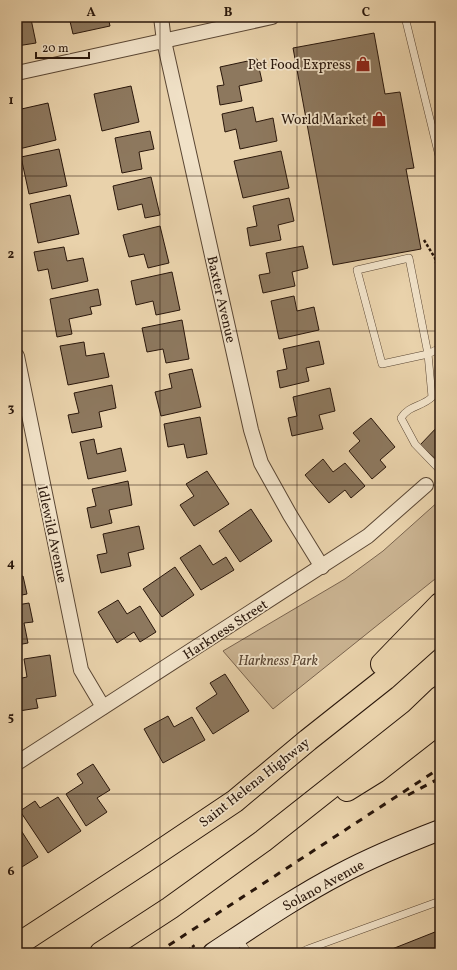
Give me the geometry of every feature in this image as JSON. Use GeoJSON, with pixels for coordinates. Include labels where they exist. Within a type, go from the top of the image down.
{"type":"FeatureCollection","features":[{"type":"Feature","properties":{"kind":"highway"},"geometry":{"type":"LineString","coordinates":[[308,740],[440,604]]}},
{"type":"Feature","properties":{"kind":"highway","name":"Saint Helena Highway"},"geometry":{"type":"LineString","coordinates":[[17,945],[144,862],[235,800],[386,679],[440,630]]}},
{"type":"Feature","properties":{"kind":"highway"},"geometry":{"type":"LineString","coordinates":[[101,953],[170,908],[262,841],[404,729],[440,697]]}},
{"type":"Feature","properties":{"kind":"highway"},"geometry":{"type":"LineString","coordinates":[[262,841],[376,772],[440,722]]}},
{"type":"Feature","properties":{"kind":"street","name":"Baxter Avenue"},"geometry":{"type":"LineString","coordinates":[[161,17],[164,41],[252,430],[261,463],[290,515],[322,567]]}},
{"type":"Feature","properties":{"kind":"street"},"geometry":{"type":"LineString","coordinates":[[17,73],[272,17]]}},
{"type":"Feature","properties":{"kind":"street","name":"Idlewild Avenue"},"geometry":{"type":"LineString","coordinates":[[17,356],[81,670],[103,707]]}},
{"type":"Feature","properties":{"kind":"street","name":"Harkness Street"},"geometry":{"type":"LineString","coordinates":[[17,763],[368,536],[426,485]]}},
{"type":"Feature","properties":{"kind":"street","name":"Solano Avenue"},"geometry":{"type":"LineString","coordinates":[[213,953],[243,945],[283,907],[339,874],[396,847],[440,830]]}},
{"type":"Feature","properties":{"kind":"lane"},"geometry":{"type":"LineString","coordinates":[[405,17],[440,160]]}},
{"type":"Feature","properties":{"kind":"lane"},"geometry":{"type":"LineString","coordinates":[[440,348],[428,354],[382,364],[357,270],[409,258],[428,354],[432,397],[426,403],[404,412],[401,418],[415,444],[440,470]]}},
{"type":"Feature","properties":{"kind":"lane"},"geometry":{"type":"LineString","coordinates":[[300,953],[440,901]]}},
{"type":"Feature","properties":{"kind":"path"},"geometry":{"type":"LineString","coordinates":[[424,240],[436,258],[440,281]]}},
{"type":"Feature","properties":{"kind":"green space","name":"Harkness Park"},"geometry":{"type":"Polygon","coordinates":[[[440,500],[440,575],[273,709],[223,651],[345,579],[383,551],[440,500]]]}},
{"type":"Feature","properties":{"kind":"building"},"geometry":{"type":"Polygon","coordinates":[[[69,17],[108,17],[110,26],[73,34],[69,17]]]}},
{"type":"Feature","properties":{"kind":"building"},"geometry":{"type":"Polygon","coordinates":[[[31,19],[36,43],[17,46],[17,22],[31,19]]]}},
{"type":"Feature","properties":{"kind":"building"},"geometry":{"type":"Polygon","coordinates":[[[374,33],[385,94],[400,92],[414,168],[406,169],[421,249],[333,265],[293,48],[374,33]]]}},
{"type":"Feature","properties":{"kind":"building"},"geometry":{"type":"Polygon","coordinates":[[[257,59],[262,81],[239,86],[242,101],[220,105],[217,86],[224,85],[220,67],[257,59]]]}},
{"type":"Feature","properties":{"kind":"building"},"geometry":{"type":"Polygon","coordinates":[[[131,86],[139,122],[102,131],[94,94],[131,86]]]}},
{"type":"Feature","properties":{"kind":"building"},"geometry":{"type":"Polygon","coordinates":[[[48,103],[56,140],[19,149],[17,137],[17,110],[48,103]]]}},
{"type":"Feature","properties":{"kind":"building"},"geometry":{"type":"Polygon","coordinates":[[[253,107],[256,122],[273,118],[277,141],[240,149],[236,129],[225,132],[222,114],[253,107]]]}},
{"type":"Feature","properties":{"kind":"building"},"geometry":{"type":"Polygon","coordinates":[[[150,131],[154,149],[139,152],[142,169],[122,173],[115,138],[150,131]]]}},
{"type":"Feature","properties":{"kind":"building"},"geometry":{"type":"Polygon","coordinates":[[[59,149],[67,186],[29,194],[21,157],[59,149]]]}},
{"type":"Feature","properties":{"kind":"building"},"geometry":{"type":"Polygon","coordinates":[[[281,151],[289,188],[243,198],[234,161],[281,151]]]}},
{"type":"Feature","properties":{"kind":"building"},"geometry":{"type":"Polygon","coordinates":[[[151,177],[160,215],[145,218],[142,204],[118,210],[113,186],[151,177]]]}},
{"type":"Feature","properties":{"kind":"building"},"geometry":{"type":"Polygon","coordinates":[[[70,195],[79,234],[38,243],[30,204],[70,195]]]}},
{"type":"Feature","properties":{"kind":"building"},"geometry":{"type":"Polygon","coordinates":[[[289,198],[294,221],[278,225],[281,240],[250,246],[247,228],[257,226],[253,206],[289,198]]]}},
{"type":"Feature","properties":{"kind":"building"},"geometry":{"type":"Polygon","coordinates":[[[160,226],[169,263],[148,268],[144,254],[129,257],[123,235],[160,226]]]}},
{"type":"Feature","properties":{"kind":"building"},"geometry":{"type":"Polygon","coordinates":[[[303,246],[308,268],[292,272],[295,286],[263,293],[259,275],[270,273],[266,253],[303,246]]]}},
{"type":"Feature","properties":{"kind":"building"},"geometry":{"type":"Polygon","coordinates":[[[64,247],[67,261],[83,258],[88,281],[52,289],[48,269],[38,271],[34,252],[64,247]]]}},
{"type":"Feature","properties":{"kind":"building"},"geometry":{"type":"Polygon","coordinates":[[[172,272],[180,310],[156,315],[153,301],[136,305],[131,281],[172,272]]]}},
{"type":"Feature","properties":{"kind":"building"},"geometry":{"type":"Polygon","coordinates":[[[98,289],[101,305],[90,307],[92,314],[69,319],[72,334],[57,337],[50,299],[98,289]]]}},
{"type":"Feature","properties":{"kind":"building"},"geometry":{"type":"Polygon","coordinates":[[[294,296],[297,311],[314,307],[319,330],[279,339],[271,301],[294,296]]]}},
{"type":"Feature","properties":{"kind":"building"},"geometry":{"type":"Polygon","coordinates":[[[182,320],[189,359],[166,363],[163,349],[147,352],[142,328],[182,320]]]}},
{"type":"Feature","properties":{"kind":"building"},"geometry":{"type":"Polygon","coordinates":[[[319,341],[324,364],[306,368],[309,381],[280,388],[277,371],[287,369],[283,349],[319,341]]]}},
{"type":"Feature","properties":{"kind":"building"},"geometry":{"type":"Polygon","coordinates":[[[84,342],[86,356],[104,353],[109,377],[68,385],[60,346],[84,342]]]}},
{"type":"Feature","properties":{"kind":"building"},"geometry":{"type":"Polygon","coordinates":[[[192,369],[201,407],[161,416],[155,392],[172,388],[169,374],[192,369]]]}},
{"type":"Feature","properties":{"kind":"building"},"geometry":{"type":"Polygon","coordinates":[[[112,385],[116,408],[99,412],[102,427],[72,433],[68,415],[79,413],[74,393],[112,385]]]}},
{"type":"Feature","properties":{"kind":"building"},"geometry":{"type":"Polygon","coordinates":[[[330,388],[335,411],[319,415],[323,429],[292,436],[288,418],[297,416],[293,397],[330,388]]]}},
{"type":"Feature","properties":{"kind":"building"},"geometry":{"type":"Polygon","coordinates":[[[200,417],[207,454],[187,458],[184,444],[168,447],[164,424],[200,417]]]}},
{"type":"Feature","properties":{"kind":"building"},"geometry":{"type":"Polygon","coordinates":[[[371,418],[395,447],[380,460],[386,467],[372,479],[349,451],[360,441],[353,433],[371,418]]]}},
{"type":"Feature","properties":{"kind":"building"},"geometry":{"type":"Polygon","coordinates":[[[440,424],[440,463],[420,445],[440,424]]]}},
{"type":"Feature","properties":{"kind":"building"},"geometry":{"type":"Polygon","coordinates":[[[94,439],[97,454],[121,448],[126,471],[88,479],[80,442],[94,439]]]}},
{"type":"Feature","properties":{"kind":"building"},"geometry":{"type":"Polygon","coordinates":[[[323,459],[333,472],[345,463],[365,486],[351,498],[345,490],[329,503],[305,475],[323,459]]]}},
{"type":"Feature","properties":{"kind":"building"},"geometry":{"type":"Polygon","coordinates":[[[207,471],[229,504],[194,526],[180,505],[194,496],[186,484],[207,471]]]}},
{"type":"Feature","properties":{"kind":"building"},"geometry":{"type":"Polygon","coordinates":[[[128,481],[132,505],[109,510],[112,523],[91,528],[87,508],[96,506],[92,489],[128,481]]]}},
{"type":"Feature","properties":{"kind":"building"},"geometry":{"type":"Polygon","coordinates":[[[251,509],[272,541],[240,562],[219,531],[251,509]]]}},
{"type":"Feature","properties":{"kind":"building"},"geometry":{"type":"Polygon","coordinates":[[[139,526],[144,549],[128,553],[131,566],[101,573],[97,555],[107,553],[103,534],[139,526]]]}},
{"type":"Feature","properties":{"kind":"building"},"geometry":{"type":"Polygon","coordinates":[[[200,545],[213,565],[226,557],[234,570],[201,590],[180,558],[200,545]]]}},
{"type":"Feature","properties":{"kind":"building"},"geometry":{"type":"Polygon","coordinates":[[[175,567],[194,595],[162,617],[143,589],[175,567]]]}},
{"type":"Feature","properties":{"kind":"building"},"geometry":{"type":"Polygon","coordinates":[[[23,576],[27,594],[17,596],[17,577],[23,576]]]}},
{"type":"Feature","properties":{"kind":"building"},"geometry":{"type":"Polygon","coordinates":[[[118,600],[127,614],[140,606],[156,632],[140,642],[134,632],[117,643],[98,612],[118,600]]]}},
{"type":"Feature","properties":{"kind":"building"},"geometry":{"type":"Polygon","coordinates":[[[29,603],[33,622],[24,623],[28,643],[17,645],[17,605],[29,603]]]}},
{"type":"Feature","properties":{"kind":"building"},"geometry":{"type":"Polygon","coordinates":[[[50,655],[56,696],[36,699],[38,708],[19,711],[17,701],[17,679],[27,677],[24,659],[50,655]]]}},
{"type":"Feature","properties":{"kind":"building"},"geometry":{"type":"Polygon","coordinates":[[[225,674],[249,711],[213,734],[196,708],[217,694],[210,683],[225,674]]]}},
{"type":"Feature","properties":{"kind":"building"},"geometry":{"type":"Polygon","coordinates":[[[168,716],[174,727],[192,717],[205,740],[163,763],[144,729],[168,716]]]}},
{"type":"Feature","properties":{"kind":"building"},"geometry":{"type":"Polygon","coordinates":[[[93,764],[110,790],[97,798],[107,812],[86,826],[66,794],[83,783],[77,774],[93,764]]]}},
{"type":"Feature","properties":{"kind":"building"},"geometry":{"type":"Polygon","coordinates":[[[58,797],[81,831],[48,853],[20,811],[35,801],[40,808],[58,797]]]}},
{"type":"Feature","properties":{"kind":"building"},"geometry":{"type":"Polygon","coordinates":[[[17,824],[38,857],[17,870],[17,824]]]}},
{"type":"Feature","properties":{"kind":"building"},"geometry":{"type":"Polygon","coordinates":[[[440,930],[440,953],[382,953],[440,930]]]}},
{"type":"Feature","properties":{"kind":"railway"},"geometry":{"type":"LineString","coordinates":[[157,953],[440,768]]}},
{"type":"Feature","properties":{"kind":"railway"},"geometry":{"type":"LineString","coordinates":[[408,795],[440,778]]}},
{"type":"Feature","properties":{"kind":"place","name":"Pet Food Express"},"geometry":{"type":"Point","coordinates":[363,64]}},
{"type":"Feature","properties":{"kind":"place","name":"World Market"},"geometry":{"type":"Point","coordinates":[379,119]}}]}
